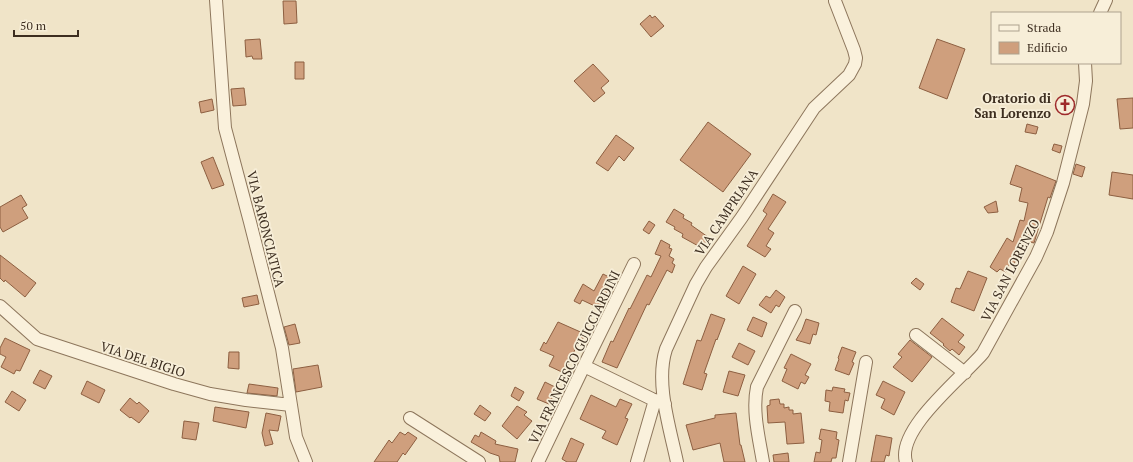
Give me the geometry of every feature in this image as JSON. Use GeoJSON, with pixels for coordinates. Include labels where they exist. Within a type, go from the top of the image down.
{"type":"FeatureCollection","features":[{"type":"Feature","properties":{"kind":"street","name":"VIA BARONCIATICA"},"geometry":{"type":"LineString","coordinates":[[216,0],[225,128],[282,348],[296,437],[306,462]]}},
{"type":"Feature","properties":{"kind":"street"},"geometry":{"type":"LineString","coordinates":[[1100,12],[1106,0]]}},
{"type":"Feature","properties":{"kind":"street","name":"VIA CAMPRIANA"},"geometry":{"type":"LineString","coordinates":[[677,462],[660,402],[662,360],[696,284],[706,267],[742,217],[814,108],[845,80],[855,64],[856,58],[854,50],[834,1]]}},
{"type":"Feature","properties":{"kind":"street","name":"VIA SAN LORENZO"},"geometry":{"type":"LineString","coordinates":[[906,462],[905,457],[908,442],[915,428],[932,405],[983,353],[1036,257],[1047,232],[1063,182],[1083,104],[1086,81],[1085,64]]}},
{"type":"Feature","properties":{"kind":"street","name":"VIA FRANCESCO GUICCIARDINI"},"geometry":{"type":"LineString","coordinates":[[538,462],[634,264]]}},
{"type":"Feature","properties":{"kind":"street","name":"VIA DEL BIGIO"},"geometry":{"type":"LineString","coordinates":[[0,306],[37,339],[174,384],[210,394],[291,405]]}},
{"type":"Feature","properties":{"kind":"street"},"geometry":{"type":"LineString","coordinates":[[763,462],[756,412],[756,393],[795,311]]}},
{"type":"Feature","properties":{"kind":"street"},"geometry":{"type":"LineString","coordinates":[[916,335],[965,373]]}},
{"type":"Feature","properties":{"kind":"street"},"geometry":{"type":"LineString","coordinates":[[849,462],[866,362]]}},
{"type":"Feature","properties":{"kind":"street"},"geometry":{"type":"LineString","coordinates":[[584,366],[660,402],[637,462]]}},
{"type":"Feature","properties":{"kind":"street"},"geometry":{"type":"LineString","coordinates":[[410,418],[479,462]]}},
{"type":"Feature","properties":{"kind":"building"},"geometry":{"type":"Polygon","coordinates":[[[283,1],[296,1],[297,23],[284,24],[283,1]]]}},
{"type":"Feature","properties":{"kind":"building"},"geometry":{"type":"Polygon","coordinates":[[[650,15],[652,18],[655,16],[664,26],[651,37],[640,24],[650,15]]]}},
{"type":"Feature","properties":{"kind":"building"},"geometry":{"type":"Polygon","coordinates":[[[260,39],[262,59],[253,59],[252,56],[246,57],[245,40],[260,39]]]}},
{"type":"Feature","properties":{"kind":"building"},"geometry":{"type":"Polygon","coordinates":[[[937,39],[965,49],[947,99],[919,88],[937,39]]]}},
{"type":"Feature","properties":{"kind":"building"},"geometry":{"type":"Polygon","coordinates":[[[295,62],[304,62],[304,79],[295,79],[295,62]]]}},
{"type":"Feature","properties":{"kind":"building"},"geometry":{"type":"Polygon","coordinates":[[[593,64],[609,81],[601,88],[605,93],[594,102],[574,81],[593,64]]]}},
{"type":"Feature","properties":{"kind":"building"},"geometry":{"type":"Polygon","coordinates":[[[244,88],[246,105],[233,106],[231,89],[244,88]]]}},
{"type":"Feature","properties":{"kind":"building"},"geometry":{"type":"Polygon","coordinates":[[[1133,98],[1133,128],[1120,129],[1117,99],[1133,98]]]}},
{"type":"Feature","properties":{"kind":"building"},"geometry":{"type":"Polygon","coordinates":[[[212,99],[214,110],[201,113],[199,102],[212,99]]]}},
{"type":"Feature","properties":{"kind":"building","name":"Oratorio di San Lorenzo"},"geometry":{"type":"Polygon","coordinates":[[[1058,99],[1074,101],[1072,112],[1057,110],[1058,99]]]}},
{"type":"Feature","properties":{"kind":"building"},"geometry":{"type":"Polygon","coordinates":[[[708,122],[751,154],[723,192],[680,160],[708,122]]]}},
{"type":"Feature","properties":{"kind":"building"},"geometry":{"type":"Polygon","coordinates":[[[1027,124],[1038,127],[1036,134],[1025,132],[1027,124]]]}},
{"type":"Feature","properties":{"kind":"building"},"geometry":{"type":"Polygon","coordinates":[[[616,135],[634,148],[624,161],[619,156],[608,171],[596,163],[616,135]]]}},
{"type":"Feature","properties":{"kind":"building"},"geometry":{"type":"Polygon","coordinates":[[[1054,144],[1062,146],[1060,153],[1052,150],[1054,144]]]}},
{"type":"Feature","properties":{"kind":"building"},"geometry":{"type":"Polygon","coordinates":[[[213,157],[224,185],[212,189],[201,162],[213,157]]]}},
{"type":"Feature","properties":{"kind":"building"},"geometry":{"type":"Polygon","coordinates":[[[1076,164],[1085,167],[1082,177],[1073,174],[1076,164]]]}},
{"type":"Feature","properties":{"kind":"building"},"geometry":{"type":"Polygon","coordinates":[[[1016,165],[1056,181],[1050,198],[1048,197],[1034,243],[1025,241],[1014,264],[1011,261],[1006,272],[1000,269],[997,272],[990,267],[1007,238],[1013,242],[1020,220],[1024,221],[1028,203],[1019,201],[1022,188],[1010,184],[1016,165]]]}},
{"type":"Feature","properties":{"kind":"building"},"geometry":{"type":"Polygon","coordinates":[[[1112,172],[1133,175],[1133,199],[1109,195],[1112,172]]]}},
{"type":"Feature","properties":{"kind":"building"},"geometry":{"type":"Polygon","coordinates":[[[773,194],[786,202],[768,229],[774,233],[766,246],[771,249],[765,257],[747,246],[767,214],[763,211],[773,194]]]}},
{"type":"Feature","properties":{"kind":"building"},"geometry":{"type":"Polygon","coordinates":[[[21,195],[27,205],[22,208],[28,218],[3,232],[0,227],[0,207],[21,195]]]}},
{"type":"Feature","properties":{"kind":"building"},"geometry":{"type":"Polygon","coordinates":[[[996,201],[998,212],[988,213],[984,207],[996,201]]]}},
{"type":"Feature","properties":{"kind":"building"},"geometry":{"type":"Polygon","coordinates":[[[674,209],[684,215],[683,218],[692,223],[691,225],[708,237],[702,248],[682,237],[683,234],[666,222],[674,209]]]}},
{"type":"Feature","properties":{"kind":"building"},"geometry":{"type":"Polygon","coordinates":[[[649,221],[655,225],[649,234],[643,230],[649,221]]]}},
{"type":"Feature","properties":{"kind":"building"},"geometry":{"type":"Polygon","coordinates":[[[661,240],[670,245],[669,248],[672,249],[669,256],[674,259],[672,263],[675,265],[672,273],[667,270],[649,305],[647,304],[617,368],[602,362],[611,341],[613,342],[647,275],[651,277],[661,256],[655,254],[661,240]]]}},
{"type":"Feature","properties":{"kind":"building"},"geometry":{"type":"Polygon","coordinates":[[[0,255],[36,283],[25,297],[5,280],[4,282],[0,278],[0,255]]]}},
{"type":"Feature","properties":{"kind":"building"},"geometry":{"type":"Polygon","coordinates":[[[743,266],[756,274],[739,304],[726,296],[743,266]]]}},
{"type":"Feature","properties":{"kind":"building"},"geometry":{"type":"Polygon","coordinates":[[[968,271],[987,278],[974,311],[951,302],[956,288],[960,289],[968,271]]]}},
{"type":"Feature","properties":{"kind":"building"},"geometry":{"type":"Polygon","coordinates":[[[603,274],[613,279],[599,308],[582,300],[580,304],[574,301],[583,284],[594,291],[603,274]]]}},
{"type":"Feature","properties":{"kind":"building"},"geometry":{"type":"Polygon","coordinates":[[[916,278],[924,284],[920,290],[911,283],[916,278]]]}},
{"type":"Feature","properties":{"kind":"building"},"geometry":{"type":"Polygon","coordinates":[[[776,290],[785,297],[779,307],[776,305],[771,313],[759,305],[766,296],[770,298],[776,290]]]}},
{"type":"Feature","properties":{"kind":"building"},"geometry":{"type":"Polygon","coordinates":[[[257,295],[259,304],[244,307],[242,298],[257,295]]]}},
{"type":"Feature","properties":{"kind":"building"},"geometry":{"type":"Polygon","coordinates":[[[711,314],[725,319],[704,373],[707,374],[702,390],[683,384],[697,340],[701,341],[711,314]]]}},
{"type":"Feature","properties":{"kind":"building"},"geometry":{"type":"Polygon","coordinates":[[[753,317],[767,323],[762,337],[747,330],[753,317]]]}},
{"type":"Feature","properties":{"kind":"building"},"geometry":{"type":"Polygon","coordinates":[[[942,318],[964,335],[958,342],[965,347],[959,355],[952,349],[950,351],[930,333],[942,318]]]}},
{"type":"Feature","properties":{"kind":"building"},"geometry":{"type":"Polygon","coordinates":[[[806,319],[819,323],[816,335],[813,334],[810,344],[796,340],[806,319]]]}},
{"type":"Feature","properties":{"kind":"building"},"geometry":{"type":"Polygon","coordinates":[[[558,322],[585,334],[580,344],[578,343],[564,373],[549,366],[554,356],[540,350],[544,342],[546,344],[558,322]]]}},
{"type":"Feature","properties":{"kind":"building"},"geometry":{"type":"Polygon","coordinates":[[[295,324],[300,343],[289,345],[284,327],[295,324]]]}},
{"type":"Feature","properties":{"kind":"building"},"geometry":{"type":"Polygon","coordinates":[[[5,338],[30,350],[20,371],[16,370],[14,374],[1,367],[6,357],[0,354],[0,348],[5,338]]]}},
{"type":"Feature","properties":{"kind":"building"},"geometry":{"type":"Polygon","coordinates":[[[910,340],[932,357],[912,382],[893,367],[902,357],[898,354],[910,340]]]}},
{"type":"Feature","properties":{"kind":"building"},"geometry":{"type":"Polygon","coordinates":[[[739,343],[755,351],[748,365],[732,357],[739,343]]]}},
{"type":"Feature","properties":{"kind":"building"},"geometry":{"type":"Polygon","coordinates":[[[842,347],[856,352],[852,362],[854,363],[849,375],[835,370],[842,347]]]}},
{"type":"Feature","properties":{"kind":"building"},"geometry":{"type":"Polygon","coordinates":[[[229,352],[239,352],[239,369],[228,368],[229,352]]]}},
{"type":"Feature","properties":{"kind":"building"},"geometry":{"type":"Polygon","coordinates":[[[791,354],[811,364],[805,375],[809,377],[805,384],[801,382],[798,389],[782,381],[787,369],[784,368],[791,354]]]}},
{"type":"Feature","properties":{"kind":"building"},"geometry":{"type":"Polygon","coordinates":[[[318,365],[322,387],[296,392],[293,369],[318,365]]]}},
{"type":"Feature","properties":{"kind":"building"},"geometry":{"type":"Polygon","coordinates":[[[40,370],[52,376],[45,389],[33,383],[40,370]]]}},
{"type":"Feature","properties":{"kind":"building"},"geometry":{"type":"Polygon","coordinates":[[[729,371],[745,375],[738,396],[723,392],[729,371]]]}},
{"type":"Feature","properties":{"kind":"building"},"geometry":{"type":"Polygon","coordinates":[[[87,381],[105,390],[99,403],[81,394],[87,381]]]}},
{"type":"Feature","properties":{"kind":"building"},"geometry":{"type":"Polygon","coordinates":[[[883,381],[905,392],[894,415],[881,408],[885,399],[876,395],[883,381]]]}},
{"type":"Feature","properties":{"kind":"building"},"geometry":{"type":"Polygon","coordinates":[[[545,382],[557,388],[549,404],[537,399],[545,382]]]}},
{"type":"Feature","properties":{"kind":"building"},"geometry":{"type":"Polygon","coordinates":[[[249,384],[278,388],[277,396],[247,393],[249,384]]]}},
{"type":"Feature","properties":{"kind":"building"},"geometry":{"type":"Polygon","coordinates":[[[515,387],[524,392],[519,401],[511,396],[515,387]]]}},
{"type":"Feature","properties":{"kind":"building"},"geometry":{"type":"Polygon","coordinates":[[[833,387],[845,389],[844,392],[850,393],[848,401],[845,400],[843,413],[829,411],[830,402],[825,401],[826,390],[832,391],[833,387]]]}},
{"type":"Feature","properties":{"kind":"building"},"geometry":{"type":"Polygon","coordinates":[[[12,391],[26,400],[19,411],[5,402],[12,391]]]}},
{"type":"Feature","properties":{"kind":"building"},"geometry":{"type":"Polygon","coordinates":[[[591,395],[616,407],[620,399],[632,404],[625,418],[628,419],[617,445],[602,438],[606,431],[580,419],[591,395]]]}},
{"type":"Feature","properties":{"kind":"building"},"geometry":{"type":"Polygon","coordinates":[[[130,398],[137,404],[139,402],[149,411],[139,423],[120,410],[130,398]]]}},
{"type":"Feature","properties":{"kind":"building"},"geometry":{"type":"Polygon","coordinates":[[[779,399],[780,404],[784,404],[784,408],[789,407],[789,410],[793,410],[793,414],[801,413],[804,443],[787,444],[785,422],[768,423],[767,406],[770,405],[770,400],[779,399]]]}},
{"type":"Feature","properties":{"kind":"building"},"geometry":{"type":"Polygon","coordinates":[[[480,405],[491,413],[485,421],[474,414],[480,405]]]}},
{"type":"Feature","properties":{"kind":"building"},"geometry":{"type":"Polygon","coordinates":[[[517,406],[527,412],[524,415],[532,421],[517,439],[502,426],[517,406]]]}},
{"type":"Feature","properties":{"kind":"building"},"geometry":{"type":"Polygon","coordinates":[[[215,407],[249,412],[246,428],[213,421],[215,407]]]}},
{"type":"Feature","properties":{"kind":"building"},"geometry":{"type":"Polygon","coordinates":[[[266,413],[281,416],[278,431],[269,430],[273,444],[265,446],[262,433],[266,413]]]}},
{"type":"Feature","properties":{"kind":"building"},"geometry":{"type":"Polygon","coordinates":[[[736,413],[740,445],[745,462],[724,462],[720,443],[693,450],[686,425],[715,418],[715,415],[736,413]]]}},
{"type":"Feature","properties":{"kind":"building"},"geometry":{"type":"Polygon","coordinates":[[[184,421],[199,423],[196,440],[182,438],[184,421]]]}},
{"type":"Feature","properties":{"kind":"building"},"geometry":{"type":"Polygon","coordinates":[[[821,429],[837,432],[836,439],[839,440],[836,458],[832,458],[831,462],[814,462],[816,452],[820,453],[822,440],[819,439],[821,429]]]}},
{"type":"Feature","properties":{"kind":"building"},"geometry":{"type":"Polygon","coordinates":[[[400,432],[405,435],[408,432],[417,438],[405,455],[403,453],[397,462],[374,462],[389,440],[392,443],[400,432]]]}},
{"type":"Feature","properties":{"kind":"building"},"geometry":{"type":"Polygon","coordinates":[[[481,432],[496,441],[495,444],[518,449],[515,462],[500,462],[499,456],[490,453],[471,442],[475,435],[479,437],[481,432]]]}},
{"type":"Feature","properties":{"kind":"building"},"geometry":{"type":"Polygon","coordinates":[[[876,435],[892,438],[889,456],[886,455],[884,462],[871,462],[876,435]]]}},
{"type":"Feature","properties":{"kind":"building"},"geometry":{"type":"Polygon","coordinates":[[[571,438],[584,444],[576,462],[567,462],[562,459],[571,438]]]}},
{"type":"Feature","properties":{"kind":"building"},"geometry":{"type":"Polygon","coordinates":[[[788,453],[789,462],[774,462],[773,455],[788,453]]]}},
{"type":"Feature","properties":{"kind":"place","name":"Oratorio di San Lorenzo"},"geometry":{"type":"Point","coordinates":[1065,105]}}]}
